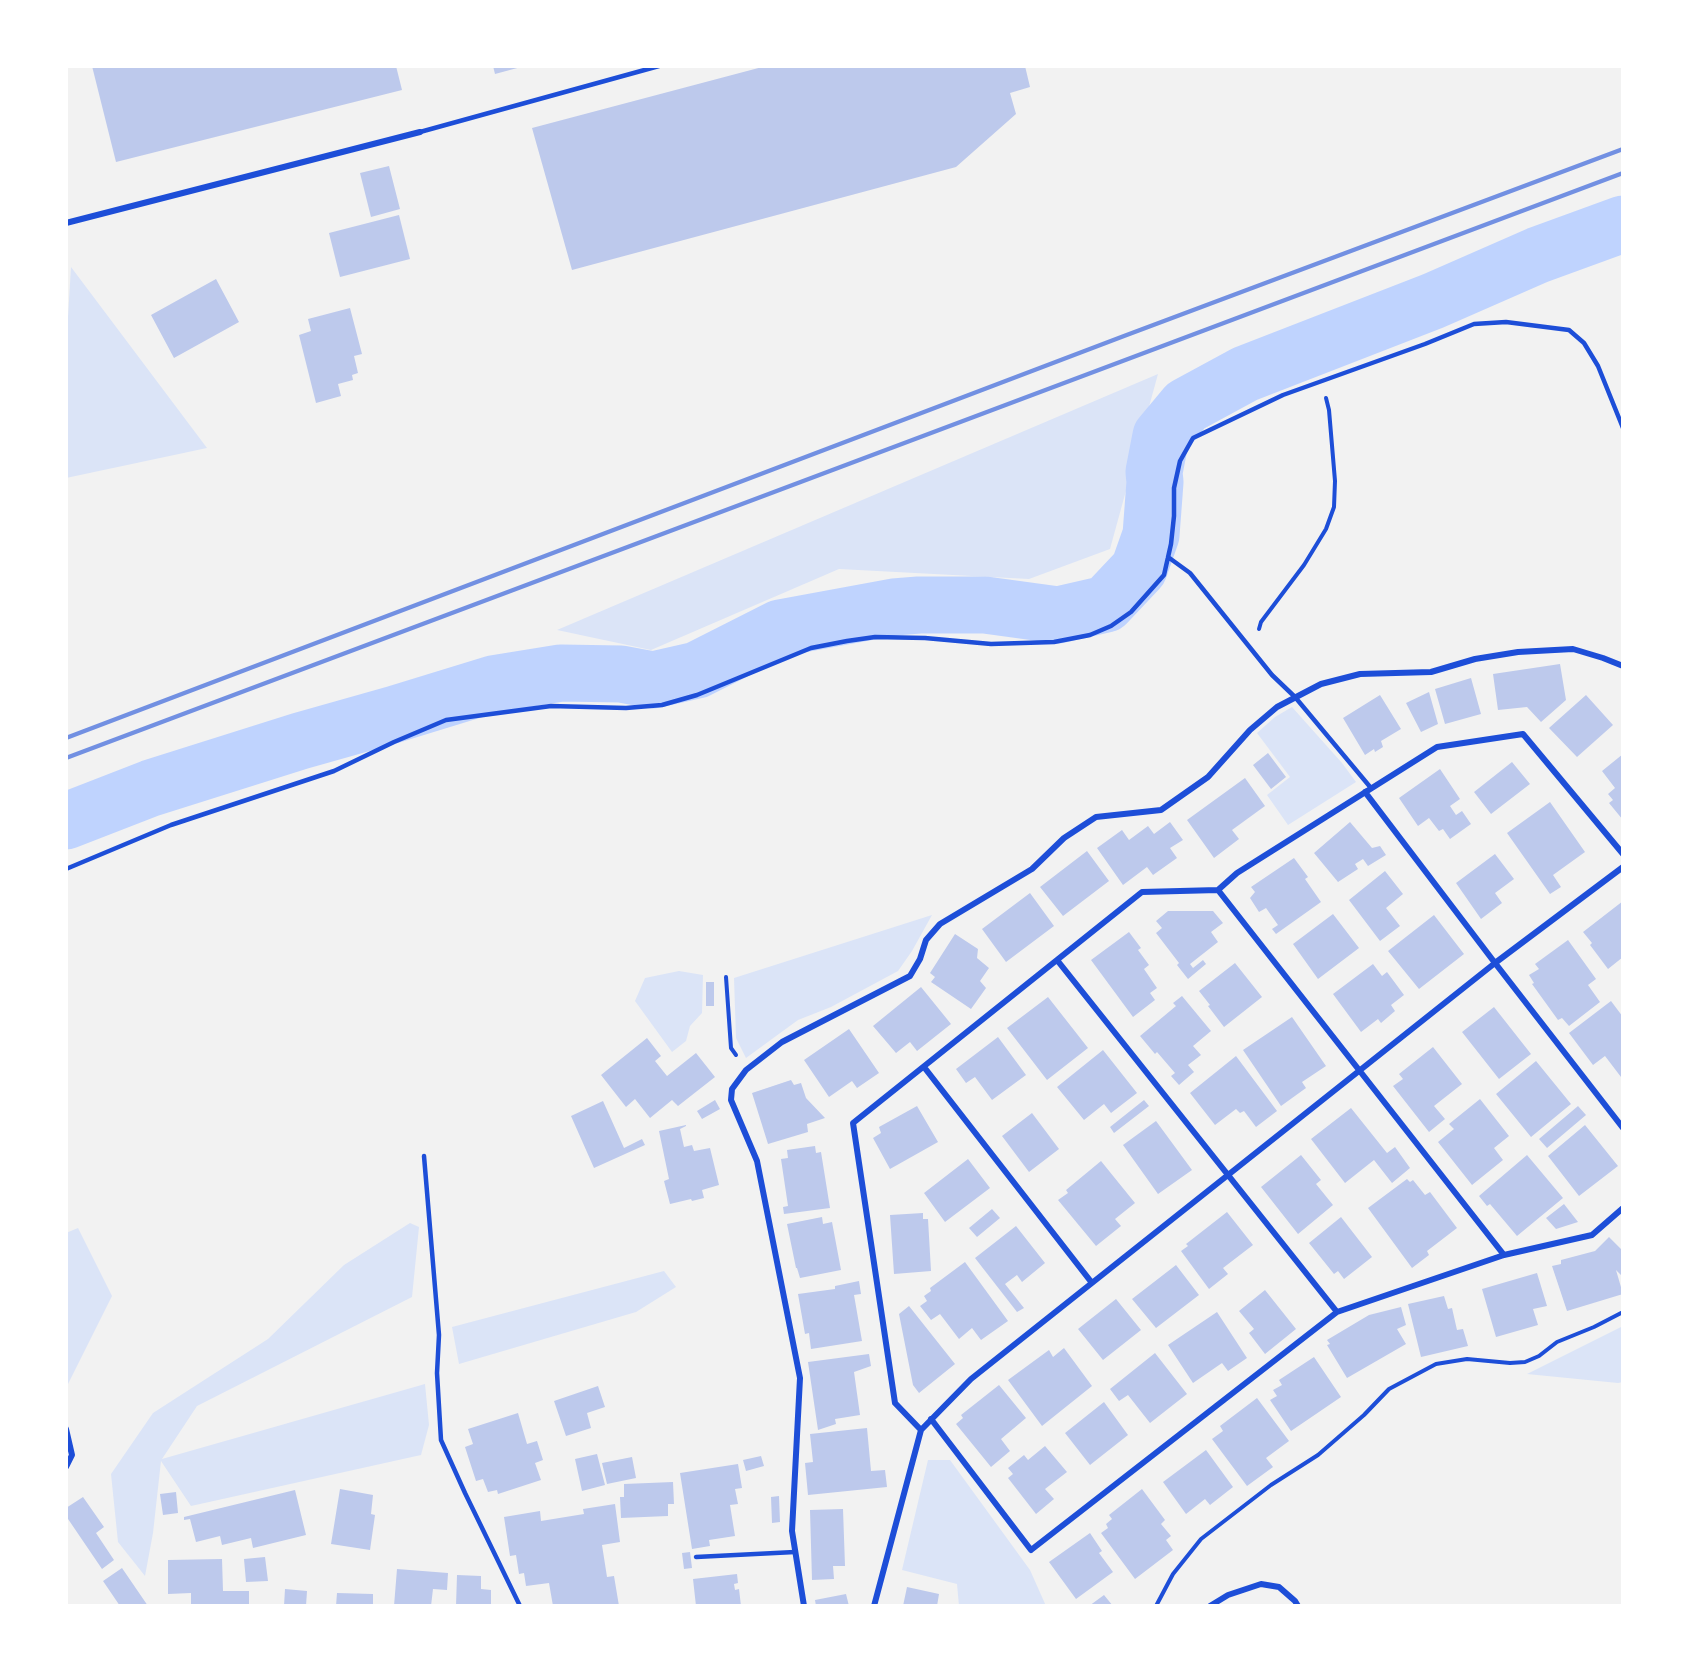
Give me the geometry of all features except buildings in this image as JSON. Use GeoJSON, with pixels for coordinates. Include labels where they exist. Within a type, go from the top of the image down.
{"type":"FeatureCollection","features":[{"type":"Feature","properties":{"kind":"street"},"geometry":{"type":"LineString","coordinates":[[66,223],[420,132]]}},
{"type":"Feature","properties":{"kind":"street"},"geometry":{"type":"LineString","coordinates":[[804,1606],[792,1531],[800,1378],[757,1161],[730,1100],[732,1089],[746,1070],[782,1042],[910,976],[920,959],[926,940],[940,924],[1032,869],[1064,838],[1096,817],[1161,810],[1208,777],[1250,730],[1277,707],[1321,684],[1360,674],[1431,672],[1475,659],[1518,652],[1573,649],[1623,666]]}},
{"type":"Feature","properties":{"kind":"street"},"geometry":{"type":"LineString","coordinates":[[921,1430],[895,1402],[853,1123],[1142,892],[1218,890],[1237,873],[1437,747],[1523,734],[1623,854]]}},
{"type":"Feature","properties":{"kind":"street"},"geometry":{"type":"LineString","coordinates":[[1365,792],[1623,1128]]}},
{"type":"Feature","properties":{"kind":"street"},"geometry":{"type":"LineString","coordinates":[[874,1606],[921,1430],[971,1379],[1495,963],[1623,867]]}},
{"type":"Feature","properties":{"kind":"street"},"geometry":{"type":"LineString","coordinates":[[1218,890],[1504,1255]]}},
{"type":"Feature","properties":{"kind":"street"},"geometry":{"type":"LineString","coordinates":[[1057,960],[1337,1312]]}},
{"type":"Feature","properties":{"kind":"street"},"geometry":{"type":"LineString","coordinates":[[924,1067],[1092,1283]]}},
{"type":"Feature","properties":{"kind":"street"},"geometry":{"type":"LineString","coordinates":[[931,1419],[1031,1550],[1337,1312],[1504,1255],[1592,1235],[1623,1208]]}},
{"type":"Feature","properties":{"kind":"street"},"geometry":{"type":"LineString","coordinates":[[66,1429],[72,1455],[66,1467]]}},
{"type":"Feature","properties":{"kind":"street"},"geometry":{"type":"LineString","coordinates":[[1210,1606],[1228,1595],[1261,1584],[1279,1587],[1298,1606]]}},
{"type":"Feature","properties":{"kind":"lane"},"geometry":{"type":"LineString","coordinates":[[420,132],[659,66]]}},
{"type":"Feature","properties":{"kind":"lane"},"geometry":{"type":"LineString","coordinates":[[66,869],[171,825],[334,771],[446,720],[550,706],[626,708],[662,705],[697,695],[811,648],[875,637],[925,638],[991,644],[1054,642],[1090,635],[1111,626],[1131,612],[1164,575],[1174,516],[1174,488],[1180,461],[1193,438],[1283,395],[1474,324],[1506,322],[1569,330],[1584,343],[1598,366],[1623,428]]}},
{"type":"Feature","properties":{"kind":"lane"},"geometry":{"type":"LineString","coordinates":[[1168,557],[1190,573],[1272,675],[1295,697],[1371,788]]}},
{"type":"Feature","properties":{"kind":"lane"},"geometry":{"type":"LineString","coordinates":[[424,1156],[439,1335],[437,1373],[441,1440],[520,1606]]}},
{"type":"Feature","properties":{"kind":"lane"},"geometry":{"type":"LineString","coordinates":[[696,1557],[795,1552]]}},
{"type":"Feature","properties":{"kind":"path"},"geometry":{"type":"LineString","coordinates":[[1252,649],[1261,622],[1304,565],[1326,529],[1334,507],[1335,481],[1329,410],[1321,381]]}},
{"type":"Feature","properties":{"kind":"path"},"geometry":{"type":"LineString","coordinates":[[726,978],[731,1048],[746,1070]]}},
{"type":"Feature","properties":{"kind":"path"},"geometry":{"type":"LineString","coordinates":[[1156,1606],[1173,1574],[1201,1539],[1271,1485],[1318,1455],[1389,1389],[1436,1364],[1467,1359],[1525,1362],[1539,1356],[1557,1342],[1623,1312]]}},
{"type":"Feature","properties":{"kind":"shaded area"},"geometry":{"type":"Polygon","coordinates":[[[71,267],[207,448],[66,478],[66,350],[71,267]]]}},
{"type":"Feature","properties":{"kind":"shaded area"},"geometry":{"type":"Polygon","coordinates":[[[1158,374],[1110,549],[1029,579],[839,569],[651,650],[557,630],[1158,374]]]}},
{"type":"Feature","properties":{"kind":"shaded area"},"geometry":{"type":"Polygon","coordinates":[[[1292,707],[1356,782],[1288,825],[1267,795],[1290,777],[1257,733],[1275,717],[1292,707]]]}},
{"type":"Feature","properties":{"kind":"shaded area"},"geometry":{"type":"Polygon","coordinates":[[[932,915],[898,971],[831,1007],[798,1020],[746,1058],[736,1038],[734,978],[932,915]]]}},
{"type":"Feature","properties":{"kind":"shaded area"},"geometry":{"type":"Polygon","coordinates":[[[679,971],[703,975],[702,1013],[690,1026],[686,1041],[672,1052],[635,1001],[645,978],[679,971]]]}},
{"type":"Feature","properties":{"kind":"shaded area"},"geometry":{"type":"Polygon","coordinates":[[[410,1223],[419,1227],[412,1297],[197,1406],[162,1459],[425,1384],[429,1425],[421,1455],[191,1506],[161,1461],[153,1533],[145,1576],[118,1542],[111,1474],[153,1413],[268,1339],[344,1265],[410,1223]]]}},
{"type":"Feature","properties":{"kind":"shaded area"},"geometry":{"type":"Polygon","coordinates":[[[78,1228],[112,1296],[66,1388],[66,1233],[78,1228]]]}},
{"type":"Feature","properties":{"kind":"shaded area"},"geometry":{"type":"Polygon","coordinates":[[[664,1271],[676,1287],[636,1312],[459,1364],[452,1327],[664,1271]]]}},
{"type":"Feature","properties":{"kind":"shaded area"},"geometry":{"type":"Polygon","coordinates":[[[1623,1326],[1623,1382],[1527,1374],[1623,1326]]]}},
{"type":"Feature","properties":{"kind":"shaded area"},"geometry":{"type":"Polygon","coordinates":[[[928,1460],[950,1460],[1030,1570],[1046,1606],[959,1606],[957,1584],[902,1570],[928,1460]]]}},
{"type":"Feature","properties":{"kind":"waterway"},"geometry":{"type":"LineString","coordinates":[[66,821],[151,788],[493,684],[561,673],[621,674],[653,680],[697,670],[780,628],[894,607],[985,605],[1058,615],[1106,604],[1139,569],[1151,535],[1154,472],[1161,436],[1186,406],[1245,374],[1433,301],[1538,255],[1623,224]]}},
{"type":"Feature","properties":{"kind":"railway"},"geometry":{"type":"LineString","coordinates":[[66,738],[1623,149]]}},
{"type":"Feature","properties":{"kind":"railway"},"geometry":{"type":"LineString","coordinates":[[66,758],[1623,173]]}}]}
